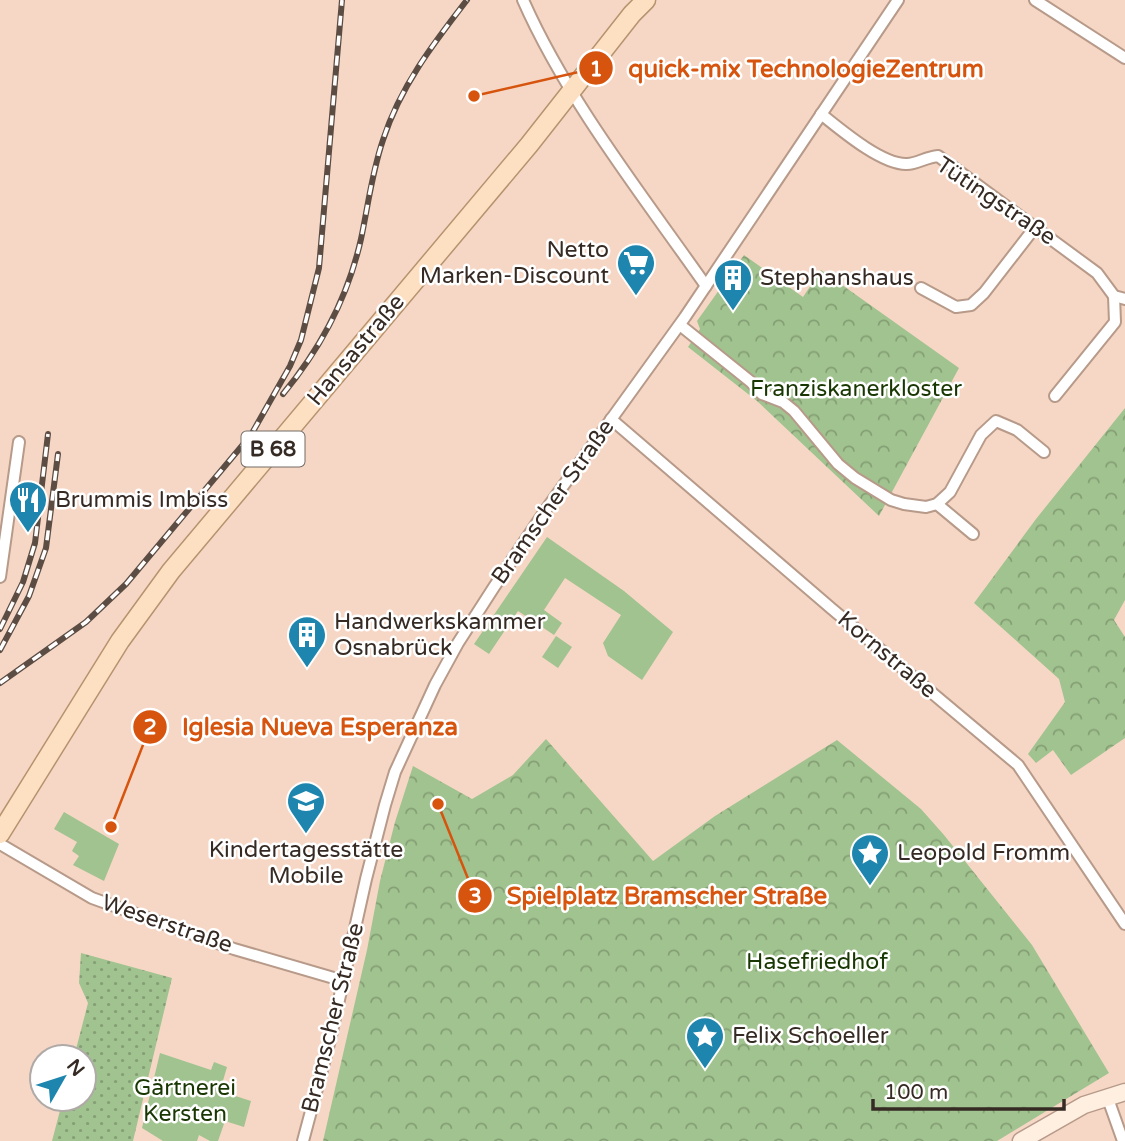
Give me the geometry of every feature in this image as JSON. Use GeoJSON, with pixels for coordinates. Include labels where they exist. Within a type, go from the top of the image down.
{"type":"FeatureCollection","features":[{"type":"Feature","properties":{"kind":"main road","name":"Hansastraße"},"geometry":{"type":"LineString","coordinates":[[0,834],[120,640],[171,571],[573,92],[635,7],[646,0]]}},
{"type":"Feature","properties":{"kind":"street"},"geometry":{"type":"LineString","coordinates":[[523,0],[539,35],[573,92],[706,286]]}},
{"type":"Feature","properties":{"kind":"street","name":"Bramscher Straße"},"geometry":{"type":"LineString","coordinates":[[303,1141],[385,805],[396,772],[458,643],[611,419],[680,325],[898,0]]}},
{"type":"Feature","properties":{"kind":"street"},"geometry":{"type":"LineString","coordinates":[[1034,0],[1125,58]]}},
{"type":"Feature","properties":{"kind":"street","name":"Tütingstraße"},"geometry":{"type":"LineString","coordinates":[[821,114],[892,163],[910,165],[926,156],[938,156],[1097,272],[1119,297]]}},
{"type":"Feature","properties":{"kind":"street"},"geometry":{"type":"LineString","coordinates":[[921,288],[956,307],[971,305],[984,293],[1036,226]]}},
{"type":"Feature","properties":{"kind":"street"},"geometry":{"type":"LineString","coordinates":[[1055,396],[1115,322],[1119,297]]}},
{"type":"Feature","properties":{"kind":"street"},"geometry":{"type":"LineString","coordinates":[[680,325],[762,394],[783,402],[794,411],[838,464],[855,478],[904,505],[926,507],[937,504],[950,492],[981,435],[996,421],[1017,430],[1044,452]]}},
{"type":"Feature","properties":{"kind":"street","name":"Kornstraße"},"geometry":{"type":"LineString","coordinates":[[611,419],[1018,765],[1125,924]]}},
{"type":"Feature","properties":{"kind":"street"},"geometry":{"type":"LineString","coordinates":[[0,577],[19,442]]}},
{"type":"Feature","properties":{"kind":"street"},"geometry":{"type":"LineString","coordinates":[[937,504],[973,534]]}},
{"type":"Feature","properties":{"kind":"street","name":"Weserstraße"},"geometry":{"type":"LineString","coordinates":[[0,844],[92,898],[234,949],[344,981]]}},
{"type":"Feature","properties":{"kind":"street"},"geometry":{"type":"LineString","coordinates":[[1021,1141],[1084,1105],[1125,1092]]}},
{"type":"Feature","properties":{"kind":"street"},"geometry":{"type":"LineString","coordinates":[[1107,1096],[1123,1141]]}},
{"type":"Feature","properties":{"kind":"green space","name":"Franziskanerkloster"},"geometry":{"type":"Polygon","coordinates":[[[744,255],[803,297],[821,270],[959,368],[879,516],[757,401],[688,347],[700,329],[697,321],[744,255]]]}},
{"type":"Feature","properties":{"kind":"green space"},"geometry":{"type":"Polygon","coordinates":[[[1125,408],[1125,600],[1114,620],[1125,637],[1125,738],[1071,775],[1053,750],[1036,763],[1028,754],[1065,702],[1059,679],[974,603],[1036,519],[1125,408]]]}},
{"type":"Feature","properties":{"kind":"green space"},"geometry":{"type":"Polygon","coordinates":[[[547,537],[624,591],[673,632],[642,680],[608,656],[603,643],[621,615],[565,578],[544,610],[562,623],[554,635],[518,611],[489,654],[474,644],[547,537]]]}},
{"type":"Feature","properties":{"kind":"green space"},"geometry":{"type":"Polygon","coordinates":[[[556,636],[572,647],[558,668],[542,657],[556,636]]]}},
{"type":"Feature","properties":{"kind":"green space","name":"Hasefriedhof"},"geometry":{"type":"Polygon","coordinates":[[[546,739],[653,861],[715,816],[837,740],[921,809],[944,835],[1032,945],[1109,1073],[997,1141],[323,1141],[380,881],[413,766],[472,799],[513,775],[546,739]]]}},
{"type":"Feature","properties":{"kind":"green space"},"geometry":{"type":"Polygon","coordinates":[[[64,812],[119,844],[104,881],[73,865],[79,856],[72,851],[77,842],[54,829],[64,812]]]}},
{"type":"Feature","properties":{"kind":"green space"},"geometry":{"type":"Polygon","coordinates":[[[81,953],[172,978],[133,1141],[52,1141],[59,1113],[98,1113],[98,1043],[78,1043],[88,1003],[79,983],[81,953]]]}},
{"type":"Feature","properties":{"kind":"green space","name":"Gärtnerei Kersten"},"geometry":{"type":"Polygon","coordinates":[[[160,1053],[211,1070],[214,1062],[227,1067],[220,1091],[251,1101],[244,1127],[225,1121],[218,1141],[210,1141],[199,1135],[197,1141],[163,1141],[142,1128],[160,1053]]]}},
{"type":"Feature","properties":{"kind":"railway"},"geometry":{"type":"LineString","coordinates":[[0,683],[86,622],[126,584],[251,435],[290,366],[301,340],[319,268],[342,0]]}},
{"type":"Feature","properties":{"kind":"railway"},"geometry":{"type":"LineString","coordinates":[[283,394],[321,340],[349,281],[361,239],[379,152],[390,121],[408,84],[467,0]]}},
{"type":"Feature","properties":{"kind":"railway"},"geometry":{"type":"LineString","coordinates":[[0,629],[23,582],[35,543],[48,434]]}},
{"type":"Feature","properties":{"kind":"railway"},"geometry":{"type":"LineString","coordinates":[[0,650],[29,596],[46,548],[58,454]]}},
{"type":"Feature","properties":{"kind":"place","name":"quick-mix TechnologieZentrum"},"geometry":{"type":"Point","coordinates":[474,96]}},
{"type":"Feature","properties":{"kind":"place","name":"Netto Marken-Discount"},"geometry":{"type":"Point","coordinates":[636,297]}},
{"type":"Feature","properties":{"kind":"place","name":"Stephanshaus"},"geometry":{"type":"Point","coordinates":[733,312]}},
{"type":"Feature","properties":{"kind":"place","name":"Brummis Imbiss"},"geometry":{"type":"Point","coordinates":[28,534]}},
{"type":"Feature","properties":{"kind":"place","name":"Handwerkskammer Osnabrück"},"geometry":{"type":"Point","coordinates":[307,669]}},
{"type":"Feature","properties":{"kind":"place","name":"Spielplatz Bramscher Straße"},"geometry":{"type":"Point","coordinates":[438,804]}},
{"type":"Feature","properties":{"kind":"place","name":"Iglesia Nueva Esperanza"},"geometry":{"type":"Point","coordinates":[111,827]}},
{"type":"Feature","properties":{"kind":"place","name":"Kindertagesstätte Mobile"},"geometry":{"type":"Point","coordinates":[306,835]}},
{"type":"Feature","properties":{"kind":"place","name":"Leopold Fromm"},"geometry":{"type":"Point","coordinates":[870,887]}},
{"type":"Feature","properties":{"kind":"place","name":"Felix Schoeller"},"geometry":{"type":"Point","coordinates":[705,1070]}}]}
